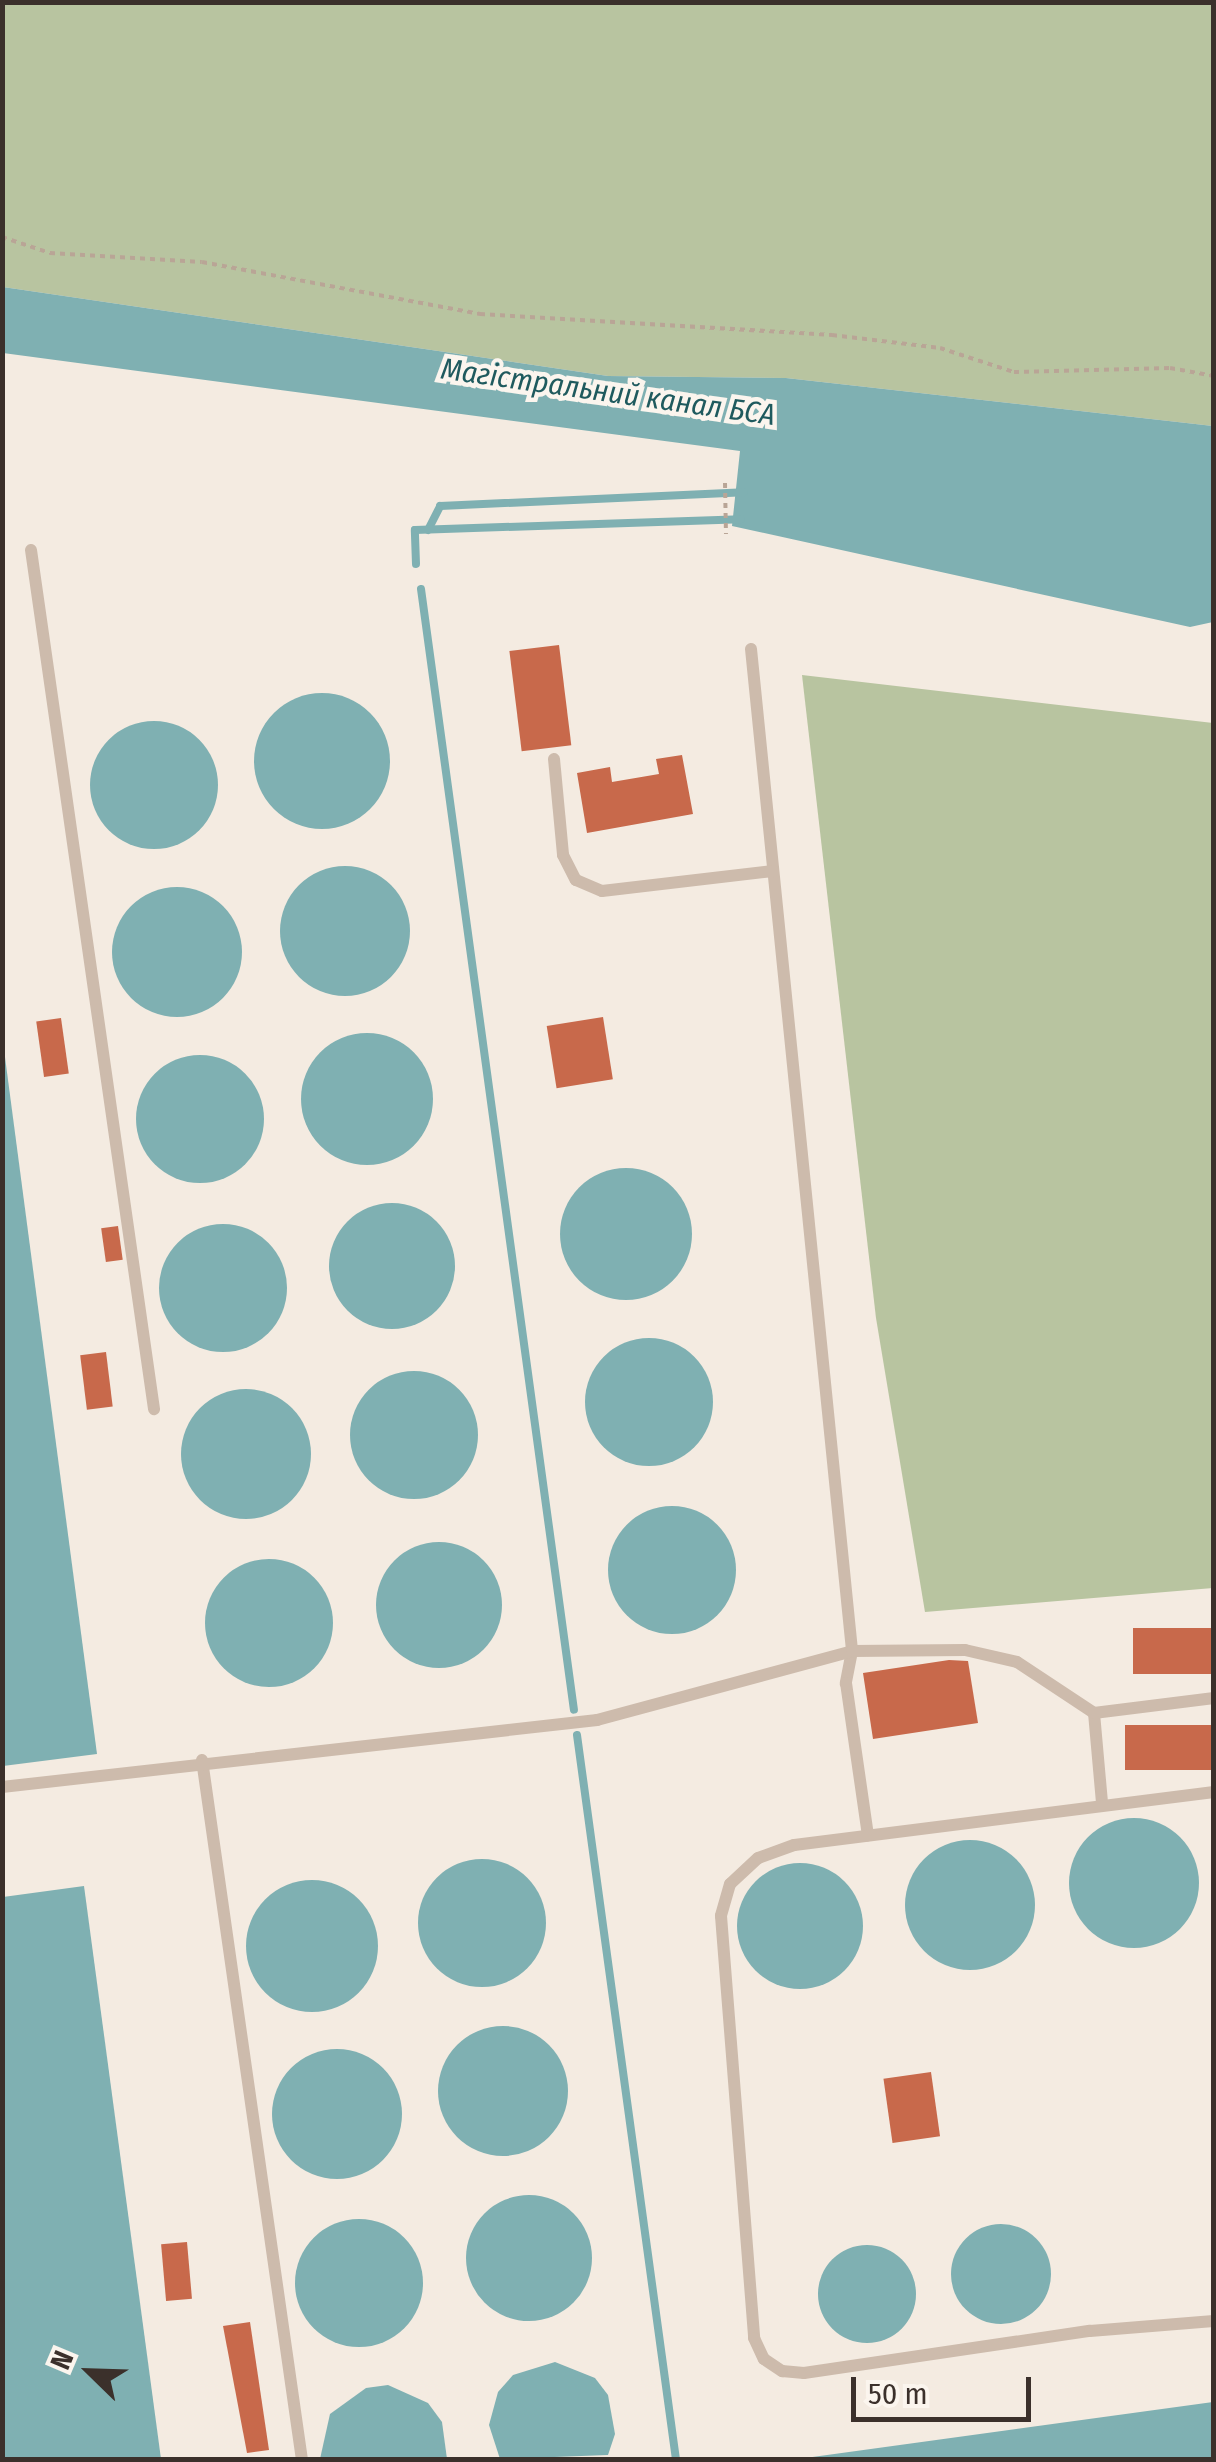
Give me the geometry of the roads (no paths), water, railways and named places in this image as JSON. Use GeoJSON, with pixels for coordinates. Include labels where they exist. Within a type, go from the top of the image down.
{"type":"FeatureCollection","features":[{"type":"Feature","properties":{"kind":"lane"},"geometry":{"type":"LineString","coordinates":[[31,550],[154,1409]]}},
{"type":"Feature","properties":{"kind":"lane"},"geometry":{"type":"LineString","coordinates":[[750,648],[852,1650],[846,1683],[868,1835]]}},
{"type":"Feature","properties":{"kind":"lane"},"geometry":{"type":"LineString","coordinates":[[554,760],[564,855],[576,880],[602,891],[773,871]]}},
{"type":"Feature","properties":{"kind":"lane"},"geometry":{"type":"LineString","coordinates":[[2,1786],[202,1760],[596,1720],[852,1650],[965,1650],[1017,1662],[1094,1713],[1214,1698]]}},
{"type":"Feature","properties":{"kind":"lane"},"geometry":{"type":"LineString","coordinates":[[1094,1713],[1102,1802]]}},
{"type":"Feature","properties":{"kind":"lane"},"geometry":{"type":"LineString","coordinates":[[202,1760],[302,2460]]}},
{"type":"Feature","properties":{"kind":"lane"},"geometry":{"type":"LineString","coordinates":[[1214,1792],[1102,1802],[868,1835],[758,1858],[730,1884],[721,1916],[754,2338],[764,2359],[782,2371],[804,2373],[1090,2331],[1214,2320]]}},
{"type":"Feature","properties":{"kind":"water","name":"Магістральний канал БСА"},"geometry":{"type":"Polygon","coordinates":[[[3,287],[608,376],[786,378],[1213,426],[1213,622],[1190,627],[732,526],[740,451],[3,353],[3,287]]]}},
{"type":"Feature","properties":{"kind":"water"},"geometry":{"type":"Polygon","coordinates":[[[322,693],[348,699],[370,713],[384,735],[390,761],[384,787],[370,809],[348,823],[322,829],[296,823],[274,809],[260,787],[254,761],[260,735],[274,713],[296,699],[322,693]]]}},
{"type":"Feature","properties":{"kind":"water"},"geometry":{"type":"Polygon","coordinates":[[[154,721],[179,726],[199,740],[213,760],[218,785],[213,810],[199,830],[179,844],[154,849],[129,844],[109,830],[95,810],[90,785],[95,760],[109,740],[129,726],[154,721]]]}},
{"type":"Feature","properties":{"kind":"water"},"geometry":{"type":"Polygon","coordinates":[[[345,866],[370,871],[391,885],[405,906],[410,931],[405,956],[391,977],[370,991],[345,996],[320,991],[299,977],[285,956],[280,931],[285,906],[299,885],[320,871],[345,866]]]}},
{"type":"Feature","properties":{"kind":"water"},"geometry":{"type":"Polygon","coordinates":[[[177,887],[202,892],[223,906],[237,927],[242,952],[237,977],[223,998],[202,1012],[177,1017],[152,1012],[131,998],[117,977],[112,952],[117,927],[131,906],[152,892],[177,887]]]}},
{"type":"Feature","properties":{"kind":"water"},"geometry":{"type":"Polygon","coordinates":[[[367,1033],[392,1038],[413,1053],[428,1074],[433,1099],[428,1124],[413,1145],[392,1160],[367,1165],[342,1160],[321,1145],[306,1124],[301,1099],[306,1074],[321,1053],[342,1038],[367,1033]]]}},
{"type":"Feature","properties":{"kind":"water"},"geometry":{"type":"Polygon","coordinates":[[[3,1042],[97,1754],[2,1766],[3,1042]]]}},
{"type":"Feature","properties":{"kind":"water"},"geometry":{"type":"Polygon","coordinates":[[[200,1055],[225,1060],[245,1074],[259,1094],[264,1119],[259,1144],[245,1164],[225,1178],[200,1183],[175,1178],[155,1164],[141,1144],[136,1119],[141,1094],[155,1074],[175,1060],[200,1055]]]}},
{"type":"Feature","properties":{"kind":"water"},"geometry":{"type":"Polygon","coordinates":[[[626,1168],[651,1173],[673,1187],[687,1209],[692,1234],[687,1259],[673,1281],[651,1295],[626,1300],[601,1295],[579,1281],[565,1259],[560,1234],[565,1209],[579,1187],[601,1173],[626,1168]]]}},
{"type":"Feature","properties":{"kind":"water"},"geometry":{"type":"Polygon","coordinates":[[[392,1203],[416,1208],[437,1221],[450,1242],[455,1266],[450,1290],[437,1311],[416,1324],[392,1329],[368,1324],[347,1311],[334,1290],[329,1266],[334,1242],[347,1221],[368,1208],[392,1203]]]}},
{"type":"Feature","properties":{"kind":"water"},"geometry":{"type":"Polygon","coordinates":[[[223,1224],[247,1229],[268,1243],[282,1264],[287,1288],[282,1312],[268,1333],[247,1347],[223,1352],[199,1347],[178,1333],[164,1312],[159,1288],[164,1264],[178,1243],[199,1229],[223,1224]]]}},
{"type":"Feature","properties":{"kind":"water"},"geometry":{"type":"Polygon","coordinates":[[[649,1338],[674,1343],[694,1357],[708,1377],[713,1402],[708,1427],[694,1447],[674,1461],[649,1466],[624,1461],[604,1447],[590,1427],[585,1402],[590,1377],[604,1357],[624,1343],[649,1338]]]}},
{"type":"Feature","properties":{"kind":"water"},"geometry":{"type":"Polygon","coordinates":[[[414,1371],[439,1376],[459,1390],[473,1410],[478,1435],[473,1460],[459,1480],[439,1494],[414,1499],[389,1494],[369,1480],[355,1460],[350,1435],[355,1410],[369,1390],[389,1376],[414,1371]]]}},
{"type":"Feature","properties":{"kind":"water"},"geometry":{"type":"Polygon","coordinates":[[[246,1389],[271,1394],[292,1408],[306,1429],[311,1454],[306,1479],[292,1500],[271,1514],[246,1519],[221,1514],[200,1500],[186,1479],[181,1454],[186,1429],[200,1408],[221,1394],[246,1389]]]}},
{"type":"Feature","properties":{"kind":"water"},"geometry":{"type":"Polygon","coordinates":[[[672,1506],[696,1511],[717,1525],[731,1546],[736,1570],[731,1594],[717,1615],[696,1629],[672,1634],[648,1629],[627,1615],[613,1594],[608,1570],[613,1546],[627,1525],[648,1511],[672,1506]]]}},
{"type":"Feature","properties":{"kind":"water"},"geometry":{"type":"Polygon","coordinates":[[[439,1542],[463,1547],[484,1560],[497,1581],[502,1605],[497,1629],[484,1650],[463,1663],[439,1668],[415,1663],[394,1650],[381,1629],[376,1605],[381,1581],[394,1560],[415,1547],[439,1542]]]}},
{"type":"Feature","properties":{"kind":"water"},"geometry":{"type":"Polygon","coordinates":[[[269,1559],[293,1564],[314,1578],[328,1599],[333,1623],[328,1647],[314,1668],[293,1682],[269,1687],[245,1682],[224,1668],[210,1647],[205,1623],[210,1599],[224,1578],[245,1564],[269,1559]]]}},
{"type":"Feature","properties":{"kind":"water"},"geometry":{"type":"Polygon","coordinates":[[[1134,1818],[1159,1823],[1180,1837],[1194,1858],[1199,1883],[1194,1908],[1180,1929],[1159,1943],[1134,1948],[1109,1943],[1088,1929],[1074,1908],[1069,1883],[1074,1858],[1088,1837],[1109,1823],[1134,1818]]]}},
{"type":"Feature","properties":{"kind":"water"},"geometry":{"type":"Polygon","coordinates":[[[970,1840],[995,1845],[1016,1859],[1030,1880],[1035,1905],[1030,1930],[1016,1951],[995,1965],[970,1970],[945,1965],[924,1951],[910,1930],[905,1905],[910,1880],[924,1859],[945,1845],[970,1840]]]}},
{"type":"Feature","properties":{"kind":"water"},"geometry":{"type":"Polygon","coordinates":[[[482,1859],[506,1864],[527,1878],[541,1899],[546,1923],[541,1947],[527,1968],[506,1982],[482,1987],[458,1982],[437,1968],[423,1947],[418,1923],[423,1899],[437,1878],[458,1864],[482,1859]]]}},
{"type":"Feature","properties":{"kind":"water"},"geometry":{"type":"Polygon","coordinates":[[[800,1863],[824,1868],[845,1881],[858,1902],[863,1926],[858,1950],[845,1971],[824,1984],[800,1989],[776,1984],[755,1971],[742,1950],[737,1926],[742,1902],[755,1881],[776,1868],[800,1863]]]}},
{"type":"Feature","properties":{"kind":"water"},"geometry":{"type":"Polygon","coordinates":[[[312,1880],[349,1891],[367,1909],[378,1946],[367,1983],[349,2001],[312,2012],[275,2001],[257,1983],[246,1946],[257,1909],[275,1891],[312,1880]]]}},
{"type":"Feature","properties":{"kind":"water"},"geometry":{"type":"Polygon","coordinates":[[[84,1886],[161,2459],[3,2459],[3,1897],[84,1886]]]}},
{"type":"Feature","properties":{"kind":"water"},"geometry":{"type":"Polygon","coordinates":[[[503,2026],[528,2031],[549,2045],[563,2066],[568,2091],[563,2116],[549,2137],[528,2151],[503,2156],[478,2151],[457,2137],[443,2116],[438,2091],[443,2066],[457,2045],[478,2031],[503,2026]]]}},
{"type":"Feature","properties":{"kind":"water"},"geometry":{"type":"Polygon","coordinates":[[[337,2049],[362,2054],[383,2068],[397,2089],[402,2114],[397,2139],[383,2160],[362,2174],[337,2179],[312,2174],[291,2160],[277,2139],[272,2114],[277,2089],[291,2068],[312,2054],[337,2049]]]}},
{"type":"Feature","properties":{"kind":"water"},"geometry":{"type":"Polygon","coordinates":[[[529,2195],[553,2199],[574,2213],[588,2234],[592,2258],[588,2282],[574,2303],[553,2317],[529,2321],[505,2317],[484,2303],[470,2282],[466,2258],[470,2234],[484,2213],[505,2199],[529,2195]]]}},
{"type":"Feature","properties":{"kind":"water"},"geometry":{"type":"Polygon","coordinates":[[[359,2219],[384,2223],[405,2237],[419,2258],[423,2283],[419,2308],[405,2329],[384,2343],[359,2347],[334,2343],[313,2329],[299,2308],[295,2283],[299,2258],[313,2237],[334,2223],[359,2219]]]}},
{"type":"Feature","properties":{"kind":"water"},"geometry":{"type":"Polygon","coordinates":[[[1001,2224],[1029,2232],[1043,2246],[1051,2274],[1043,2302],[1029,2316],[1001,2324],[973,2316],[959,2302],[951,2274],[959,2246],[973,2232],[1001,2224]]]}},
{"type":"Feature","properties":{"kind":"water"},"geometry":{"type":"Polygon","coordinates":[[[867,2245],[886,2249],[902,2259],[912,2275],[916,2294],[912,2313],[902,2329],[886,2339],[867,2343],[848,2339],[832,2329],[822,2313],[818,2294],[822,2275],[832,2259],[848,2249],[867,2245]]]}},
{"type":"Feature","properties":{"kind":"water"},"geometry":{"type":"Polygon","coordinates":[[[555,2362],[595,2378],[608,2395],[615,2434],[608,2455],[500,2459],[489,2425],[498,2392],[513,2375],[555,2362]]]}},
{"type":"Feature","properties":{"kind":"water"},"geometry":{"type":"Polygon","coordinates":[[[388,2385],[428,2403],[442,2422],[447,2459],[320,2459],[330,2414],[366,2388],[388,2385]]]}},
{"type":"Feature","properties":{"kind":"water"},"geometry":{"type":"Polygon","coordinates":[[[1213,2402],[1213,2459],[798,2459],[1213,2402]]]}},
{"type":"Feature","properties":{"kind":"waterway"},"geometry":{"type":"LineString","coordinates":[[428,530],[440,506],[744,492]]}},
{"type":"Feature","properties":{"kind":"waterway"},"geometry":{"type":"LineString","coordinates":[[416,564],[415,530],[741,519]]}},
{"type":"Feature","properties":{"kind":"waterway"},"geometry":{"type":"LineString","coordinates":[[421,589],[574,1710]]}},
{"type":"Feature","properties":{"kind":"waterway"},"geometry":{"type":"LineString","coordinates":[[577,1735],[676,2460]]}}]}
